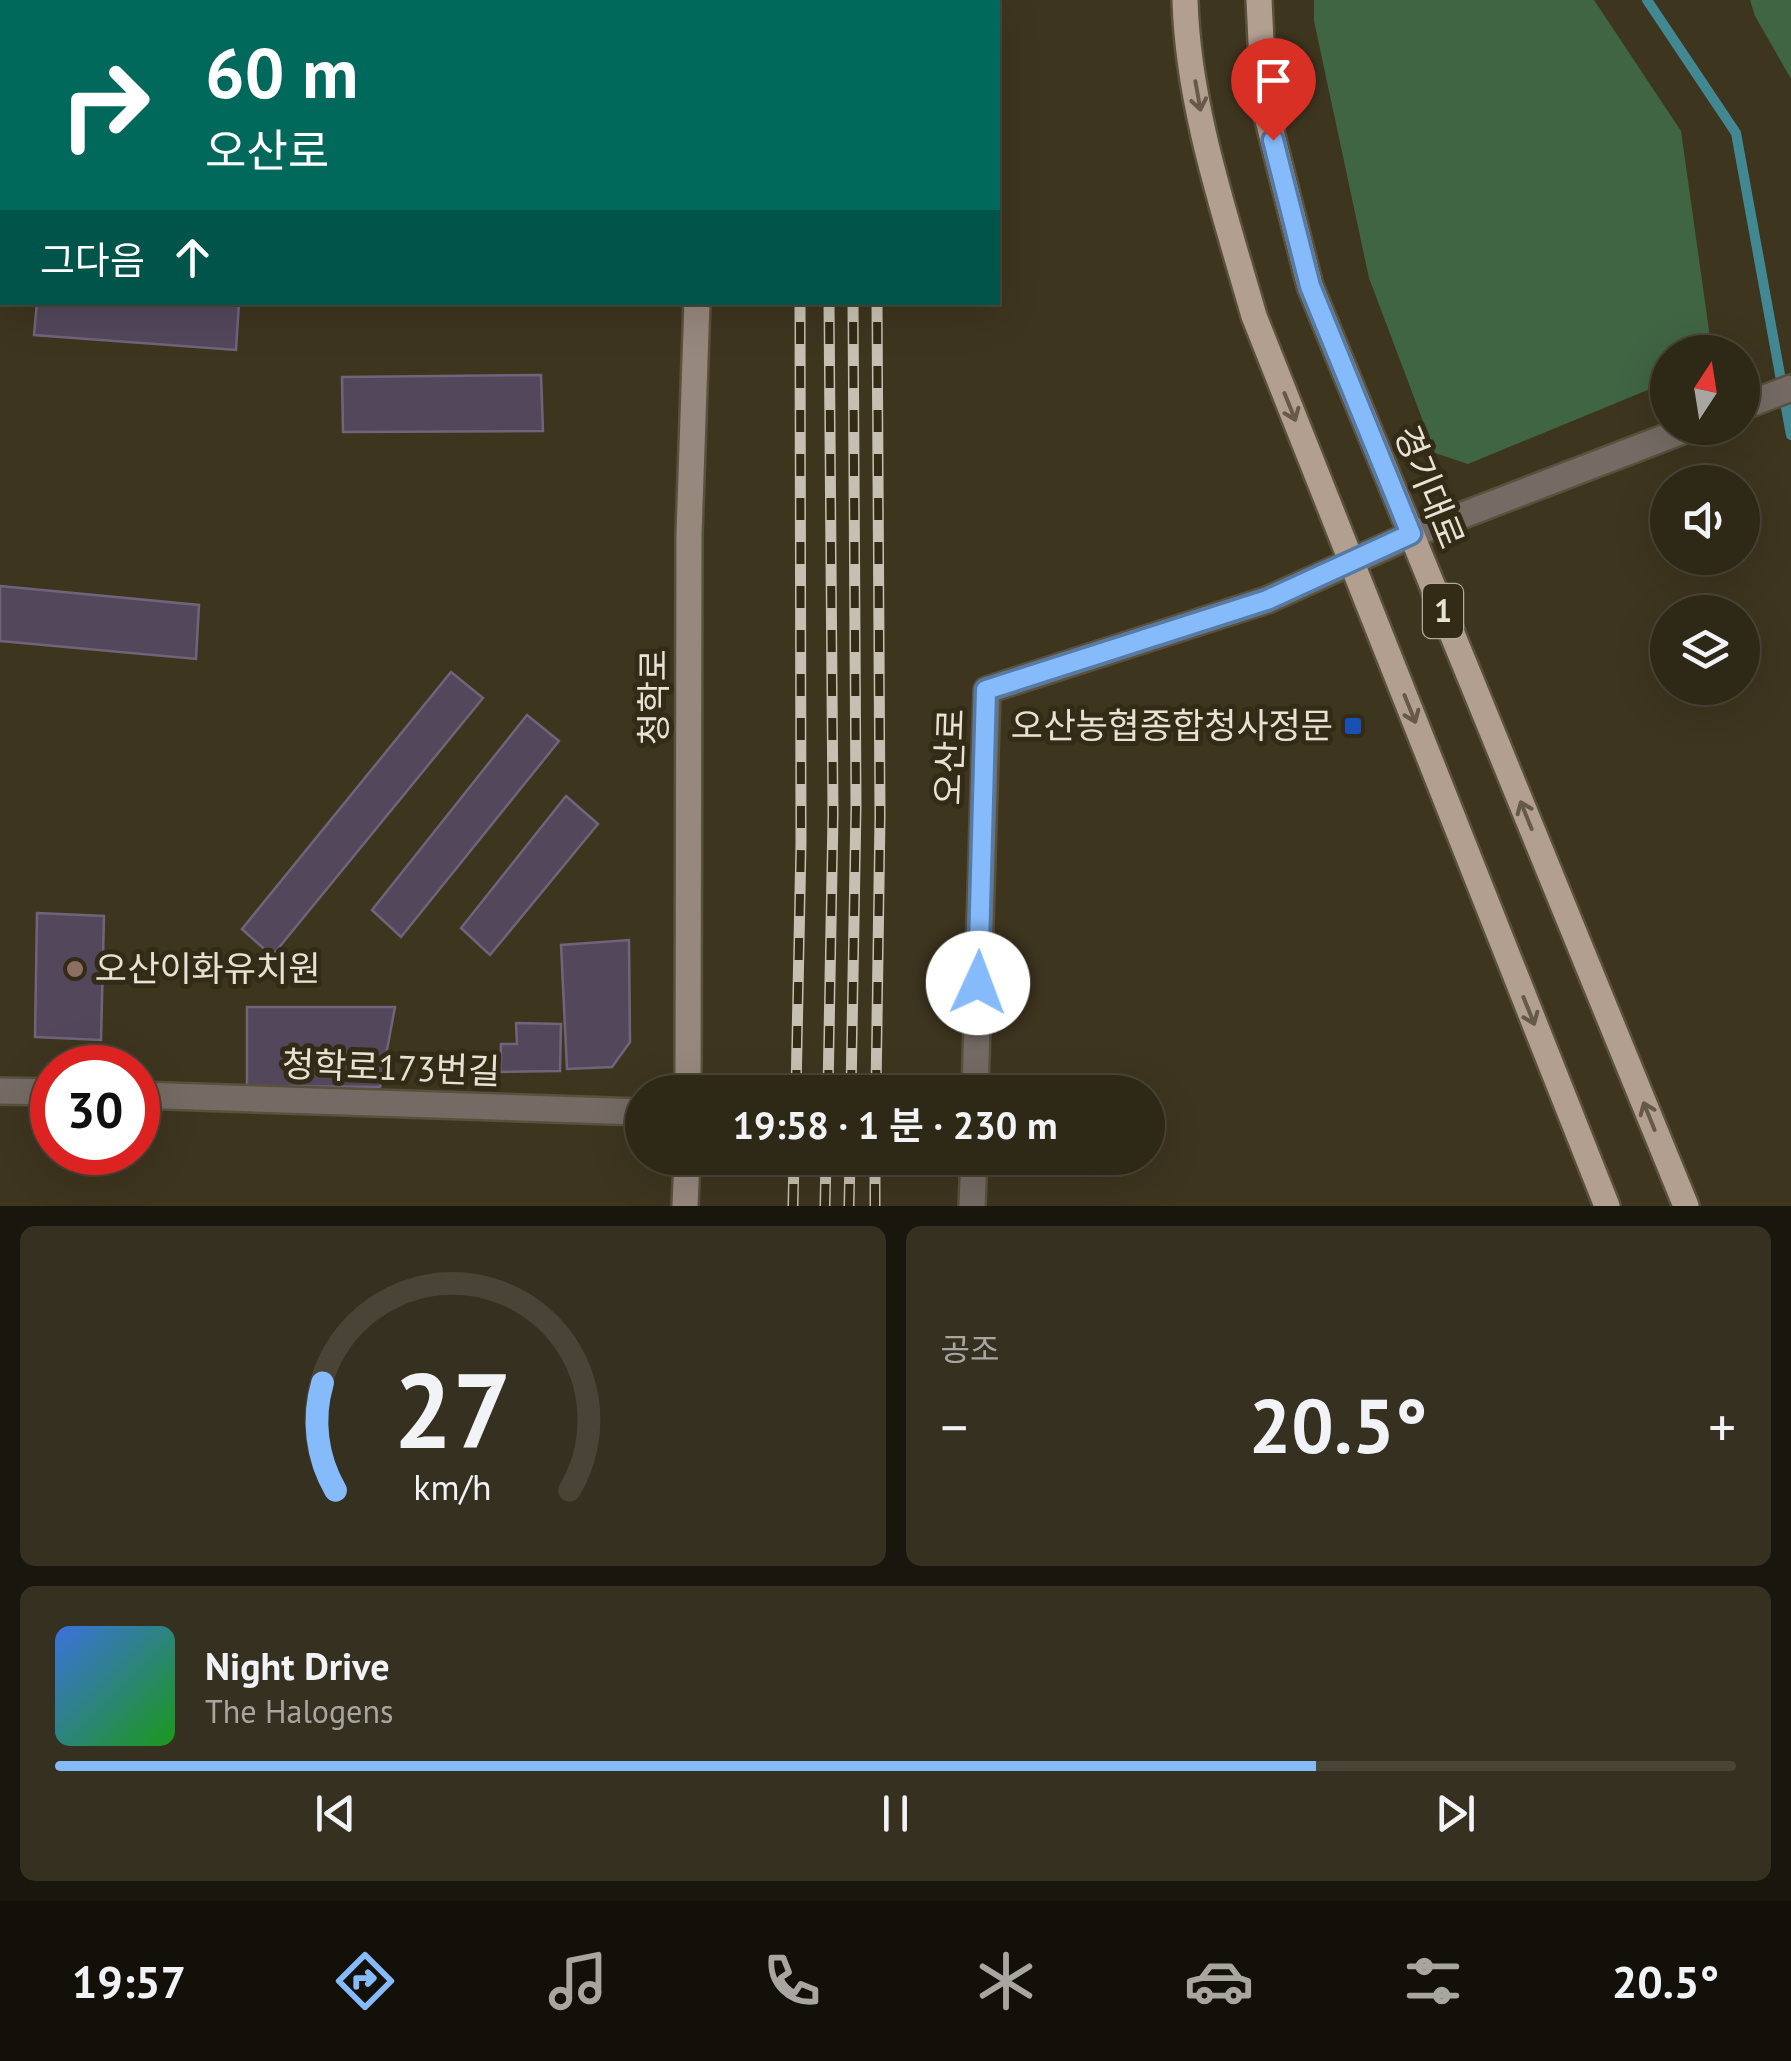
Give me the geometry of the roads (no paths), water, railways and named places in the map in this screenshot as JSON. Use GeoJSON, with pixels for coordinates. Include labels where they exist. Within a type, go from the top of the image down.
{"type":"FeatureCollection","features":[{"type":"Feature","properties":{"kind":"main road","name":"1"},"geometry":{"type":"LineString","coordinates":[[1185,0],[1186,28],[1211,165],[1254,316],[1607,1206]]}},
{"type":"Feature","properties":{"kind":"main road","name":"경기대로"},"geometry":{"type":"LineString","coordinates":[[1259,0],[1264,104],[1310,286],[1686,1206]]}},
{"type":"Feature","properties":{"kind":"street","name":"청학로"},"geometry":{"type":"LineString","coordinates":[[688,1075],[689,534],[697,305]]}},
{"type":"Feature","properties":{"kind":"street"},"geometry":{"type":"LineString","coordinates":[[1760,400],[1791,388]]}},
{"type":"Feature","properties":{"kind":"street"},"geometry":{"type":"LineString","coordinates":[[1350,560],[1650,443]]}},
{"type":"Feature","properties":{"kind":"street","name":"오산로"},"geometry":{"type":"LineString","coordinates":[[976,1075],[986,690],[1267,600],[1350,560]]}},
{"type":"Feature","properties":{"kind":"street"},"geometry":{"type":"LineString","coordinates":[[0,1090],[30,1091]]}},
{"type":"Feature","properties":{"kind":"street","name":"청학로173번길"},"geometry":{"type":"LineString","coordinates":[[160,1096],[625,1111]]}},
{"type":"Feature","properties":{"kind":"street"},"geometry":{"type":"LineString","coordinates":[[685,1206],[686,1175]]}},
{"type":"Feature","properties":{"kind":"street"},"geometry":{"type":"LineString","coordinates":[[972,1206],[973,1175]]}},
{"type":"Feature","properties":{"kind":"waterway"},"geometry":{"type":"LineString","coordinates":[[1647,0],[1736,133],[1791,435]]}},
{"type":"Feature","properties":{"kind":"railway"},"geometry":{"type":"LineString","coordinates":[[796,1075],[801,843],[800,305]]}},
{"type":"Feature","properties":{"kind":"railway"},"geometry":{"type":"LineString","coordinates":[[828,1075],[833,815],[829,305]]}},
{"type":"Feature","properties":{"kind":"railway"},"geometry":{"type":"LineString","coordinates":[[851,1075],[856,806],[853,305]]}},
{"type":"Feature","properties":{"kind":"railway"},"geometry":{"type":"LineString","coordinates":[[876,1075],[880,816],[877,305]]}},
{"type":"Feature","properties":{"kind":"railway"},"geometry":{"type":"LineString","coordinates":[[793,1206],[794,1175]]}},
{"type":"Feature","properties":{"kind":"railway"},"geometry":{"type":"LineString","coordinates":[[825,1206],[826,1175]]}},
{"type":"Feature","properties":{"kind":"railway"},"geometry":{"type":"LineString","coordinates":[[849,1206],[850,1175]]}},
{"type":"Feature","properties":{"kind":"railway"},"geometry":{"type":"LineString","coordinates":[[875,1175],[875,1206]]}},
{"type":"Feature","properties":{"kind":"place","name":"오산농협종합청사정문"},"geometry":{"type":"Point","coordinates":[1353,726]}},
{"type":"Feature","properties":{"kind":"place","name":"오산이화유치원"},"geometry":{"type":"Point","coordinates":[75,969]}}]}
